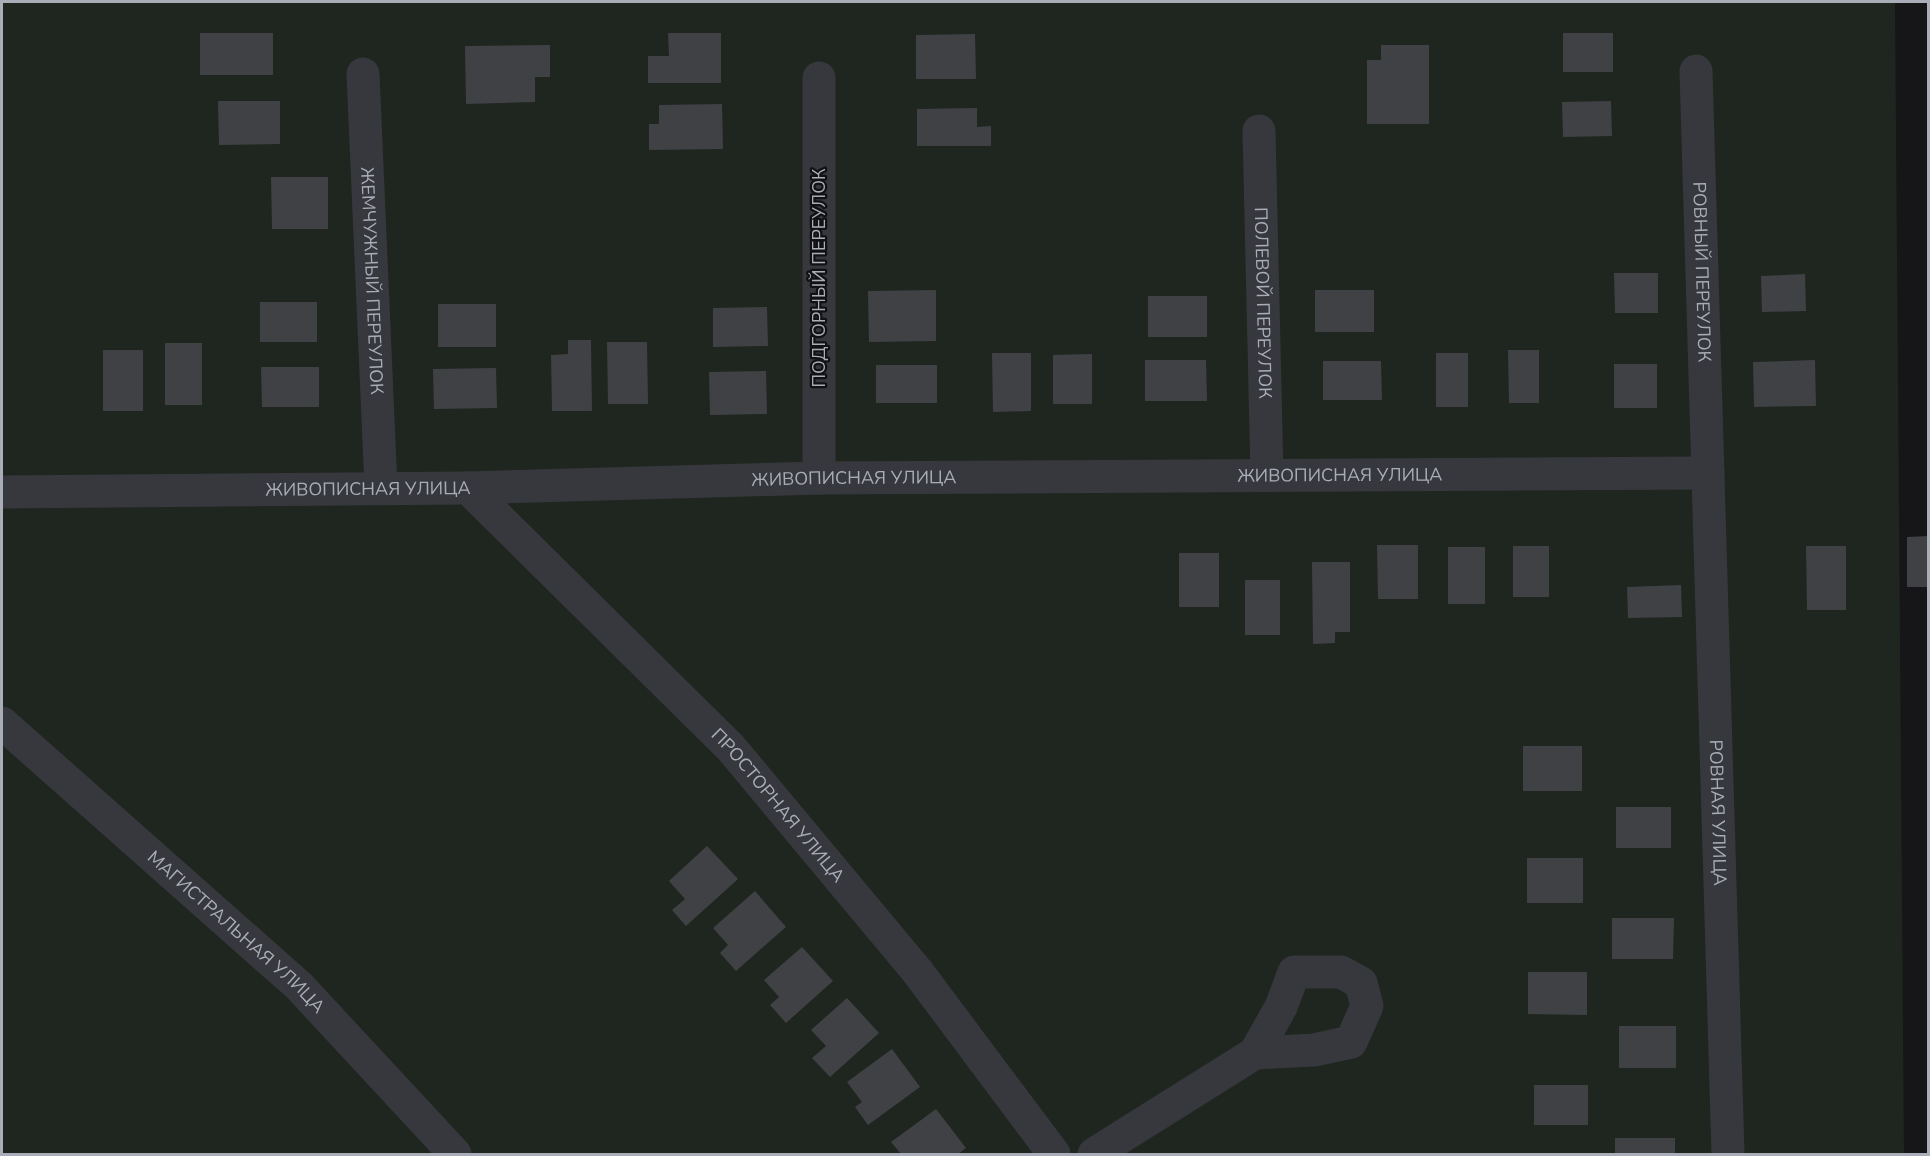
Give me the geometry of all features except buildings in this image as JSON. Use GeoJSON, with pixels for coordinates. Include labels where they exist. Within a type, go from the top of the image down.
{"type":"FeatureCollection","features":[{"type":"Feature","properties":{"kind":"street","name":"РОВНЫЙ ПЕРЕУЛОК"},"geometry":{"type":"LineString","coordinates":[[1696,70],[1708,473]]}},
{"type":"Feature","properties":{"kind":"street","name":"ЖЕМЧУЖНЫЙ ПЕРЕУЛОК"},"geometry":{"type":"LineString","coordinates":[[363,74],[381,488]]}},
{"type":"Feature","properties":{"kind":"street","name":"ПОДГОРНЫЙ ПЕРЕУЛОК"},"geometry":{"type":"LineString","coordinates":[[819,78],[819,478]]}},
{"type":"Feature","properties":{"kind":"street","name":"ПОЛЕВОЙ ПЕРЕУЛОК"},"geometry":{"type":"LineString","coordinates":[[1258,131],[1267,475]]}},
{"type":"Feature","properties":{"kind":"street","name":"ЖИВОПИСНАЯ УЛИЦА"},"geometry":{"type":"LineString","coordinates":[[2,492],[468,488],[819,478],[1708,473]]}},
{"type":"Feature","properties":{"kind":"street","name":"РОВНАЯ УЛИЦА"},"geometry":{"type":"LineString","coordinates":[[1708,473],[1728,1155]]}},
{"type":"Feature","properties":{"kind":"street","name":"ПРОСТОРНАЯ УЛИЦА"},"geometry":{"type":"LineString","coordinates":[[468,488],[730,748],[917,971],[1054,1155]]}},
{"type":"Feature","properties":{"kind":"street","name":"МАГИСТРАЛЬНАЯ УЛИЦА"},"geometry":{"type":"LineString","coordinates":[[2,723],[299,986],[455,1155]]}},
{"type":"Feature","properties":{"kind":"street"},"geometry":{"type":"LineString","coordinates":[[1094,1155],[1255,1053]]}},
{"type":"Feature","properties":{"kind":"shaded area"},"geometry":{"type":"Polygon","coordinates":[[[2,2],[1895,2],[1904,1154],[2,1154],[2,2]]]}}]}
